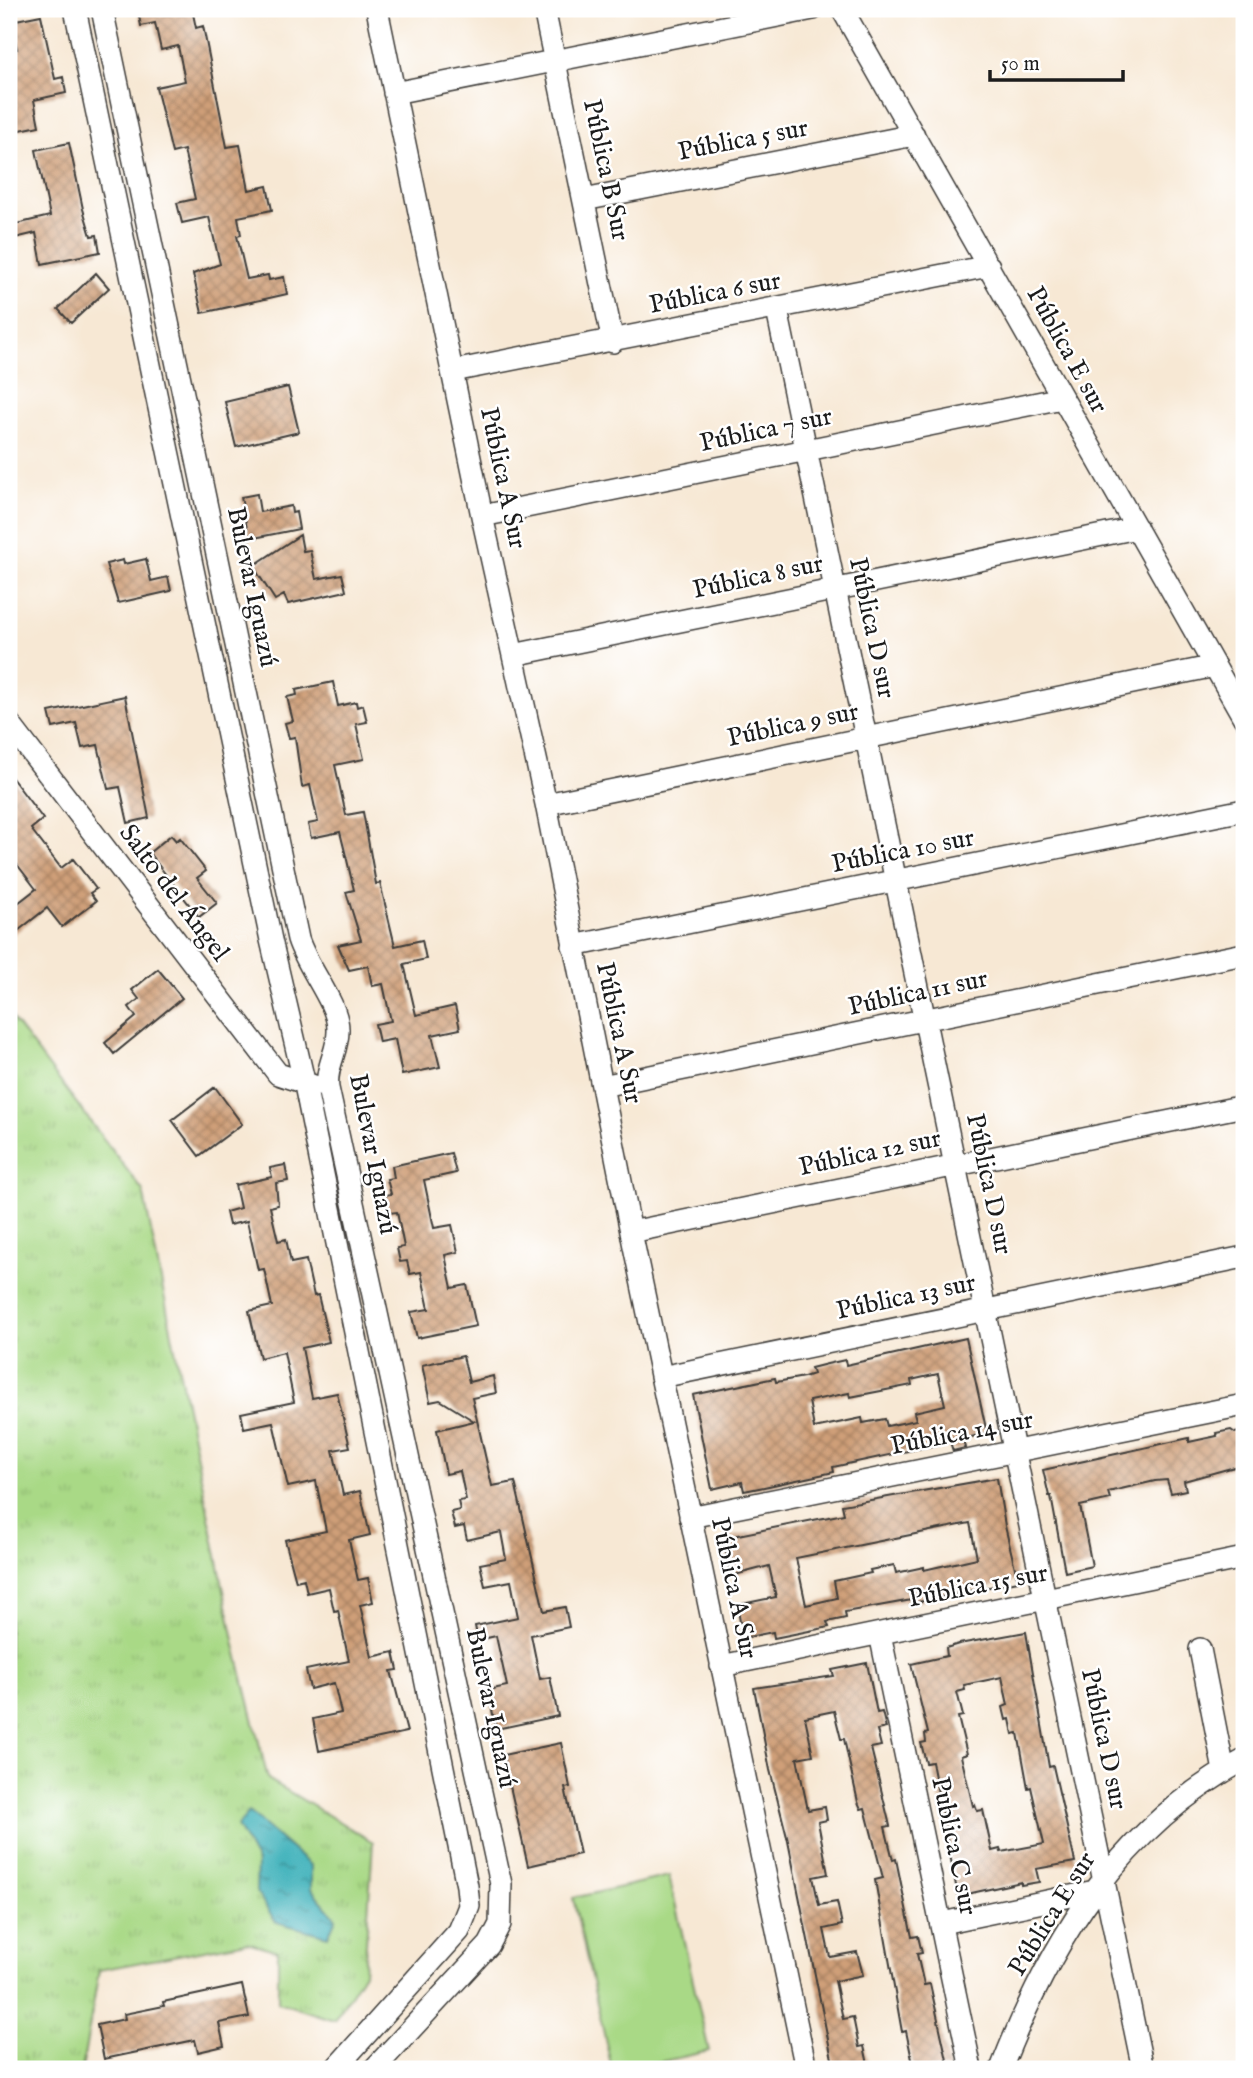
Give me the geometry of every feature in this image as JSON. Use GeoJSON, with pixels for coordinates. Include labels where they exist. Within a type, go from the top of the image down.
{"type":"FeatureCollection","features":[{"type":"Feature","properties":{"kind":"street","name":"Bulevar Iguazú"},"geometry":{"type":"LineString","coordinates":[[75,9],[278,970],[305,1085],[462,1860],[469,1906],[458,1931],[335,2069]]}},
{"type":"Feature","properties":{"kind":"street","name":"Bulevar Iguazú"},"geometry":{"type":"LineString","coordinates":[[102,9],[298,939],[305,962],[329,1000],[338,1028],[326,1076],[328,1088],[494,1853],[502,1907],[494,1937],[374,2069]]}},
{"type":"Feature","properties":{"kind":"street","name":"Pública A Sur"},"geometry":{"type":"LineString","coordinates":[[377,9],[482,516],[546,804],[631,1232],[806,2069]]}},
{"type":"Feature","properties":{"kind":"street","name":"Pública B Sur"},"geometry":{"type":"LineString","coordinates":[[544,9],[613,342]]}},
{"type":"Feature","properties":{"kind":"street"},"geometry":{"type":"LineString","coordinates":[[394,93],[813,9]]}},
{"type":"Feature","properties":{"kind":"street","name":"Pública E sur"},"geometry":{"type":"LineString","coordinates":[[842,9],[1244,718]]}},
{"type":"Feature","properties":{"kind":"street","name":"Pública 5 sur"},"geometry":{"type":"LineString","coordinates":[[584,200],[914,135]]}},
{"type":"Feature","properties":{"kind":"street"},"geometry":{"type":"LineString","coordinates":[[119,216],[145,210]]}},
{"type":"Feature","properties":{"kind":"street","name":"Pública 6 sur"},"geometry":{"type":"LineString","coordinates":[[453,371],[989,267]]}},
{"type":"Feature","properties":{"kind":"street","name":"Pública D sur"},"geometry":{"type":"LineString","coordinates":[[777,310],[1047,1600],[1099,1884],[1143,2069]]}},
{"type":"Feature","properties":{"kind":"street","name":"Pública 7 sur"},"geometry":{"type":"LineString","coordinates":[[482,516],[1062,398]]}},
{"type":"Feature","properties":{"kind":"street","name":"Pública 8 sur"},"geometry":{"type":"LineString","coordinates":[[513,655],[1137,528]]}},
{"type":"Feature","properties":{"kind":"street"},"geometry":{"type":"LineString","coordinates":[[200,604],[226,598]]}},
{"type":"Feature","properties":{"kind":"street","name":"Pública 9 sur"},"geometry":{"type":"LineString","coordinates":[[546,804],[1215,666]]}},
{"type":"Feature","properties":{"kind":"street","name":"Salto del Ángel"},"geometry":{"type":"LineString","coordinates":[[9,723],[278,1074],[305,1085],[328,1088]]}},
{"type":"Feature","properties":{"kind":"street","name":"Pública 10 sur"},"geometry":{"type":"LineString","coordinates":[[573,946],[1244,810]]}},
{"type":"Feature","properties":{"kind":"street","name":"Pública 11 sur"},"geometry":{"type":"LineString","coordinates":[[602,1086],[1244,954]]}},
{"type":"Feature","properties":{"kind":"street"},"geometry":{"type":"LineString","coordinates":[[278,970],[295,961],[305,962]]}},
{"type":"Feature","properties":{"kind":"street","name":"Pública 12 sur"},"geometry":{"type":"LineString","coordinates":[[631,1232],[1244,1106]]}},
{"type":"Feature","properties":{"kind":"street","name":"Pública 13 sur"},"geometry":{"type":"LineString","coordinates":[[661,1377],[1244,1257]]}},
{"type":"Feature","properties":{"kind":"street","name":"Pública 14 sur"},"geometry":{"type":"LineString","coordinates":[[690,1517],[1244,1405]]}},
{"type":"Feature","properties":{"kind":"street"},"geometry":{"type":"LineString","coordinates":[[387,1492],[414,1487]]}},
{"type":"Feature","properties":{"kind":"street","name":"Pública 15 sur"},"geometry":{"type":"LineString","coordinates":[[722,1666],[1244,1558]]}},
{"type":"Feature","properties":{"kind":"street","name":"Publica C sur"},"geometry":{"type":"LineString","coordinates":[[880,1634],[971,2069]]}},
{"type":"Feature","properties":{"kind":"street"},"geometry":{"type":"LineString","coordinates":[[1200,1649],[1224,1771]]}},
{"type":"Feature","properties":{"kind":"street","name":"Pública E sur"},"geometry":{"type":"LineString","coordinates":[[1001,2069],[1020,2021],[1099,1884],[1146,1829],[1180,1800],[1244,1760]]}},
{"type":"Feature","properties":{"kind":"street"},"geometry":{"type":"LineString","coordinates":[[462,1860],[494,1853]]}},
{"type":"Feature","properties":{"kind":"street"},"geometry":{"type":"LineString","coordinates":[[942,1923],[1099,1884]]}},
{"type":"Feature","properties":{"kind":"green space"},"geometry":{"type":"Polygon","coordinates":[[[9,1014],[143,1191],[235,1645],[268,1779],[373,1842],[364,1973],[334,2020],[278,2002],[278,1951],[247,1942],[99,1970],[82,2069],[9,2069],[9,1014]]]}},
{"type":"Feature","properties":{"kind":"green space"},"geometry":{"type":"Polygon","coordinates":[[[669,1876],[709,2051],[629,2069],[612,2069],[573,1898],[669,1876]]]}},
{"type":"Feature","properties":{"kind":"water"},"geometry":{"type":"Polygon","coordinates":[[[249,1812],[311,1866],[311,1889],[336,1918],[328,1936],[276,1922],[256,1892],[257,1862],[237,1826],[249,1812]]]}},
{"type":"Feature","properties":{"kind":"building"},"geometry":{"type":"Polygon","coordinates":[[[192,9],[196,28],[203,26],[227,147],[240,145],[249,190],[267,186],[272,210],[238,217],[241,235],[237,236],[247,279],[268,275],[269,280],[284,277],[287,294],[202,313],[193,274],[220,264],[209,217],[182,223],[177,203],[195,199],[184,150],[172,153],[156,87],[185,81],[178,46],[161,50],[155,23],[141,26],[138,11],[192,9]]]}},
{"type":"Feature","properties":{"kind":"building"},"geometry":{"type":"Polygon","coordinates":[[[41,15],[55,79],[63,77],[66,93],[34,100],[39,126],[11,132],[9,51],[17,49],[11,21],[41,15]]]}},
{"type":"Feature","properties":{"kind":"building"},"geometry":{"type":"Polygon","coordinates":[[[69,143],[83,209],[91,236],[97,235],[100,252],[42,264],[36,233],[15,238],[12,225],[50,216],[36,150],[69,143]]]}},
{"type":"Feature","properties":{"kind":"building"},"geometry":{"type":"Polygon","coordinates":[[[96,273],[109,288],[71,323],[58,309],[96,273]]]}},
{"type":"Feature","properties":{"kind":"building"},"geometry":{"type":"Polygon","coordinates":[[[288,387],[299,432],[236,447],[225,402],[288,387]]]}},
{"type":"Feature","properties":{"kind":"building"},"geometry":{"type":"Polygon","coordinates":[[[257,494],[260,512],[291,506],[292,513],[296,512],[299,529],[249,539],[241,497],[257,494]]]}},
{"type":"Feature","properties":{"kind":"building"},"geometry":{"type":"Polygon","coordinates":[[[300,535],[303,551],[310,550],[316,579],[342,574],[346,591],[288,604],[284,595],[275,600],[253,566],[300,535]]]}},
{"type":"Feature","properties":{"kind":"building"},"geometry":{"type":"Polygon","coordinates":[[[146,559],[151,581],[168,577],[171,591],[118,603],[106,564],[123,560],[124,564],[146,559]]]}},
{"type":"Feature","properties":{"kind":"building"},"geometry":{"type":"Polygon","coordinates":[[[333,682],[338,706],[356,702],[357,707],[363,705],[367,722],[356,724],[364,759],[335,765],[346,815],[363,812],[376,884],[380,883],[395,946],[422,940],[426,959],[404,964],[416,1015],[455,1006],[460,1029],[432,1035],[440,1067],[402,1075],[395,1039],[379,1042],[375,1024],[391,1021],[383,984],[372,986],[368,966],[349,970],[338,945],[361,940],[346,892],[354,890],[347,860],[340,832],[311,838],[308,824],[318,822],[310,785],[302,787],[295,737],[289,738],[285,723],[293,721],[287,697],[297,695],[296,690],[333,682]]]}},
{"type":"Feature","properties":{"kind":"building"},"geometry":{"type":"Polygon","coordinates":[[[125,696],[149,818],[128,823],[120,787],[108,789],[98,745],[82,748],[76,723],[53,728],[49,712],[125,696]]]}},
{"type":"Feature","properties":{"kind":"building"},"geometry":{"type":"Polygon","coordinates":[[[9,774],[43,819],[31,829],[61,868],[73,859],[96,889],[90,893],[96,901],[62,927],[47,908],[9,938],[9,910],[36,889],[9,854],[9,774]]]}},
{"type":"Feature","properties":{"kind":"building"},"geometry":{"type":"Polygon","coordinates":[[[171,835],[176,841],[180,838],[206,871],[197,878],[217,903],[199,917],[149,853],[171,835]]]}},
{"type":"Feature","properties":{"kind":"building"},"geometry":{"type":"Polygon","coordinates":[[[158,969],[182,998],[114,1054],[105,1043],[136,1017],[129,1007],[139,999],[132,990],[158,969]]]}},
{"type":"Feature","properties":{"kind":"building"},"geometry":{"type":"Polygon","coordinates":[[[215,1087],[242,1124],[199,1156],[172,1120],[215,1087]]]}},
{"type":"Feature","properties":{"kind":"building"},"geometry":{"type":"Polygon","coordinates":[[[451,1153],[456,1173],[424,1180],[434,1228],[452,1225],[458,1252],[445,1255],[452,1288],[467,1285],[476,1326],[417,1338],[411,1312],[429,1309],[421,1272],[410,1274],[407,1261],[400,1262],[397,1248],[404,1247],[397,1212],[389,1213],[385,1195],[391,1194],[387,1179],[394,1178],[392,1166],[451,1153]]]}},
{"type":"Feature","properties":{"kind":"building"},"geometry":{"type":"Polygon","coordinates":[[[285,1165],[288,1181],[276,1183],[278,1205],[270,1207],[278,1241],[286,1239],[291,1263],[306,1260],[314,1296],[318,1295],[329,1342],[302,1348],[312,1398],[337,1393],[350,1447],[333,1450],[343,1495],[360,1491],[370,1535],[349,1540],[358,1580],[368,1578],[373,1602],[360,1605],[372,1657],[394,1652],[398,1670],[391,1671],[407,1732],[319,1751],[313,1719],[341,1713],[334,1683],[310,1689],[306,1670],[349,1661],[338,1610],[334,1611],[329,1588],[307,1593],[304,1579],[296,1581],[285,1540],[326,1531],[316,1481],[288,1487],[273,1422],[244,1428],[241,1413],[294,1402],[284,1352],[260,1358],[249,1311],[272,1306],[264,1269],[258,1270],[247,1221],[229,1225],[226,1212],[240,1208],[235,1185],[272,1177],[270,1168],[285,1165]]]}},
{"type":"Feature","properties":{"kind":"building"},"geometry":{"type":"Polygon","coordinates":[[[966,1338],[987,1433],[963,1439],[965,1448],[953,1451],[950,1442],[833,1467],[834,1472],[744,1491],[742,1482],[712,1489],[693,1395],[775,1378],[776,1382],[804,1377],[813,1374],[811,1368],[845,1360],[846,1365],[966,1338]],[[938,1374],[911,1380],[912,1385],[850,1397],[849,1393],[809,1401],[814,1428],[862,1418],[863,1423],[885,1419],[887,1426],[916,1420],[914,1412],[945,1405],[938,1374]]]}},
{"type":"Feature","properties":{"kind":"building"},"geometry":{"type":"Polygon","coordinates":[[[463,1356],[469,1382],[493,1376],[496,1393],[472,1398],[492,1486],[515,1482],[544,1611],[565,1607],[569,1627],[531,1635],[540,1679],[550,1677],[558,1716],[496,1729],[488,1690],[507,1686],[496,1636],[478,1640],[475,1626],[518,1617],[511,1581],[485,1586],[480,1564],[506,1559],[501,1532],[467,1540],[464,1526],[455,1528],[451,1512],[460,1510],[458,1501],[466,1500],[460,1471],[446,1474],[437,1430],[474,1421],[440,1400],[430,1402],[422,1365],[463,1356]]]}},
{"type":"Feature","properties":{"kind":"building"},"geometry":{"type":"Polygon","coordinates":[[[1231,1430],[1235,1433],[1244,1431],[1242,1465],[1184,1481],[1186,1490],[1171,1493],[1167,1480],[1155,1481],[1108,1492],[1110,1499],[1080,1506],[1092,1566],[1065,1572],[1051,1496],[1043,1470],[1189,1438],[1189,1442],[1231,1430]]]}},
{"type":"Feature","properties":{"kind":"building"},"geometry":{"type":"Polygon","coordinates":[[[997,1478],[1018,1581],[913,1603],[912,1600],[845,1612],[846,1618],[827,1622],[829,1627],[774,1638],[773,1632],[743,1638],[737,1605],[776,1597],[769,1566],[731,1576],[723,1538],[844,1514],[842,1505],[997,1478]],[[970,1523],[796,1558],[806,1605],[837,1598],[834,1581],[871,1573],[870,1570],[894,1565],[896,1573],[924,1567],[924,1570],[977,1558],[970,1523]]]}},
{"type":"Feature","properties":{"kind":"building"},"geometry":{"type":"Polygon","coordinates":[[[1026,1632],[1049,1767],[1053,1766],[1075,1862],[1036,1869],[1039,1882],[1021,1885],[1021,1882],[958,1896],[932,1762],[926,1763],[921,1743],[926,1742],[925,1734],[928,1733],[911,1664],[947,1656],[946,1648],[1026,1632]],[[1002,1677],[964,1685],[965,1690],[957,1692],[963,1716],[958,1717],[967,1754],[961,1756],[973,1806],[975,1805],[977,1811],[983,1810],[992,1851],[1000,1849],[1001,1852],[1044,1844],[1031,1787],[1028,1788],[1018,1733],[1013,1734],[1010,1719],[1006,1720],[1003,1707],[1008,1705],[1002,1677]]]}},
{"type":"Feature","properties":{"kind":"building"},"geometry":{"type":"Polygon","coordinates":[[[867,1663],[877,1713],[882,1712],[886,1728],[877,1730],[881,1746],[871,1748],[890,1826],[885,1827],[893,1860],[896,1859],[912,1937],[918,1936],[922,1953],[917,1954],[924,1985],[930,1984],[949,2069],[914,2069],[906,2031],[902,2032],[875,1880],[883,1878],[865,1808],[861,1809],[858,1802],[844,1739],[841,1739],[834,1711],[805,1717],[813,1755],[797,1758],[808,1810],[825,1807],[827,1820],[818,1822],[828,1874],[813,1877],[819,1905],[837,1902],[842,1925],[824,1929],[830,1957],[857,1952],[863,1975],[835,1981],[843,2019],[853,2017],[859,2047],[864,2046],[869,2069],[834,2069],[788,1841],[770,1770],[754,1688],[834,1676],[832,1670],[867,1663]]]}},
{"type":"Feature","properties":{"kind":"building"},"geometry":{"type":"Polygon","coordinates":[[[561,1743],[570,1787],[565,1788],[580,1854],[528,1866],[503,1755],[561,1743]]]}},
{"type":"Feature","properties":{"kind":"building"},"geometry":{"type":"Polygon","coordinates":[[[242,1985],[249,2017],[219,2023],[224,2046],[198,2052],[195,2040],[104,2059],[97,2025],[125,2019],[124,2014],[164,2006],[163,2002],[242,1985]]]}}]}
